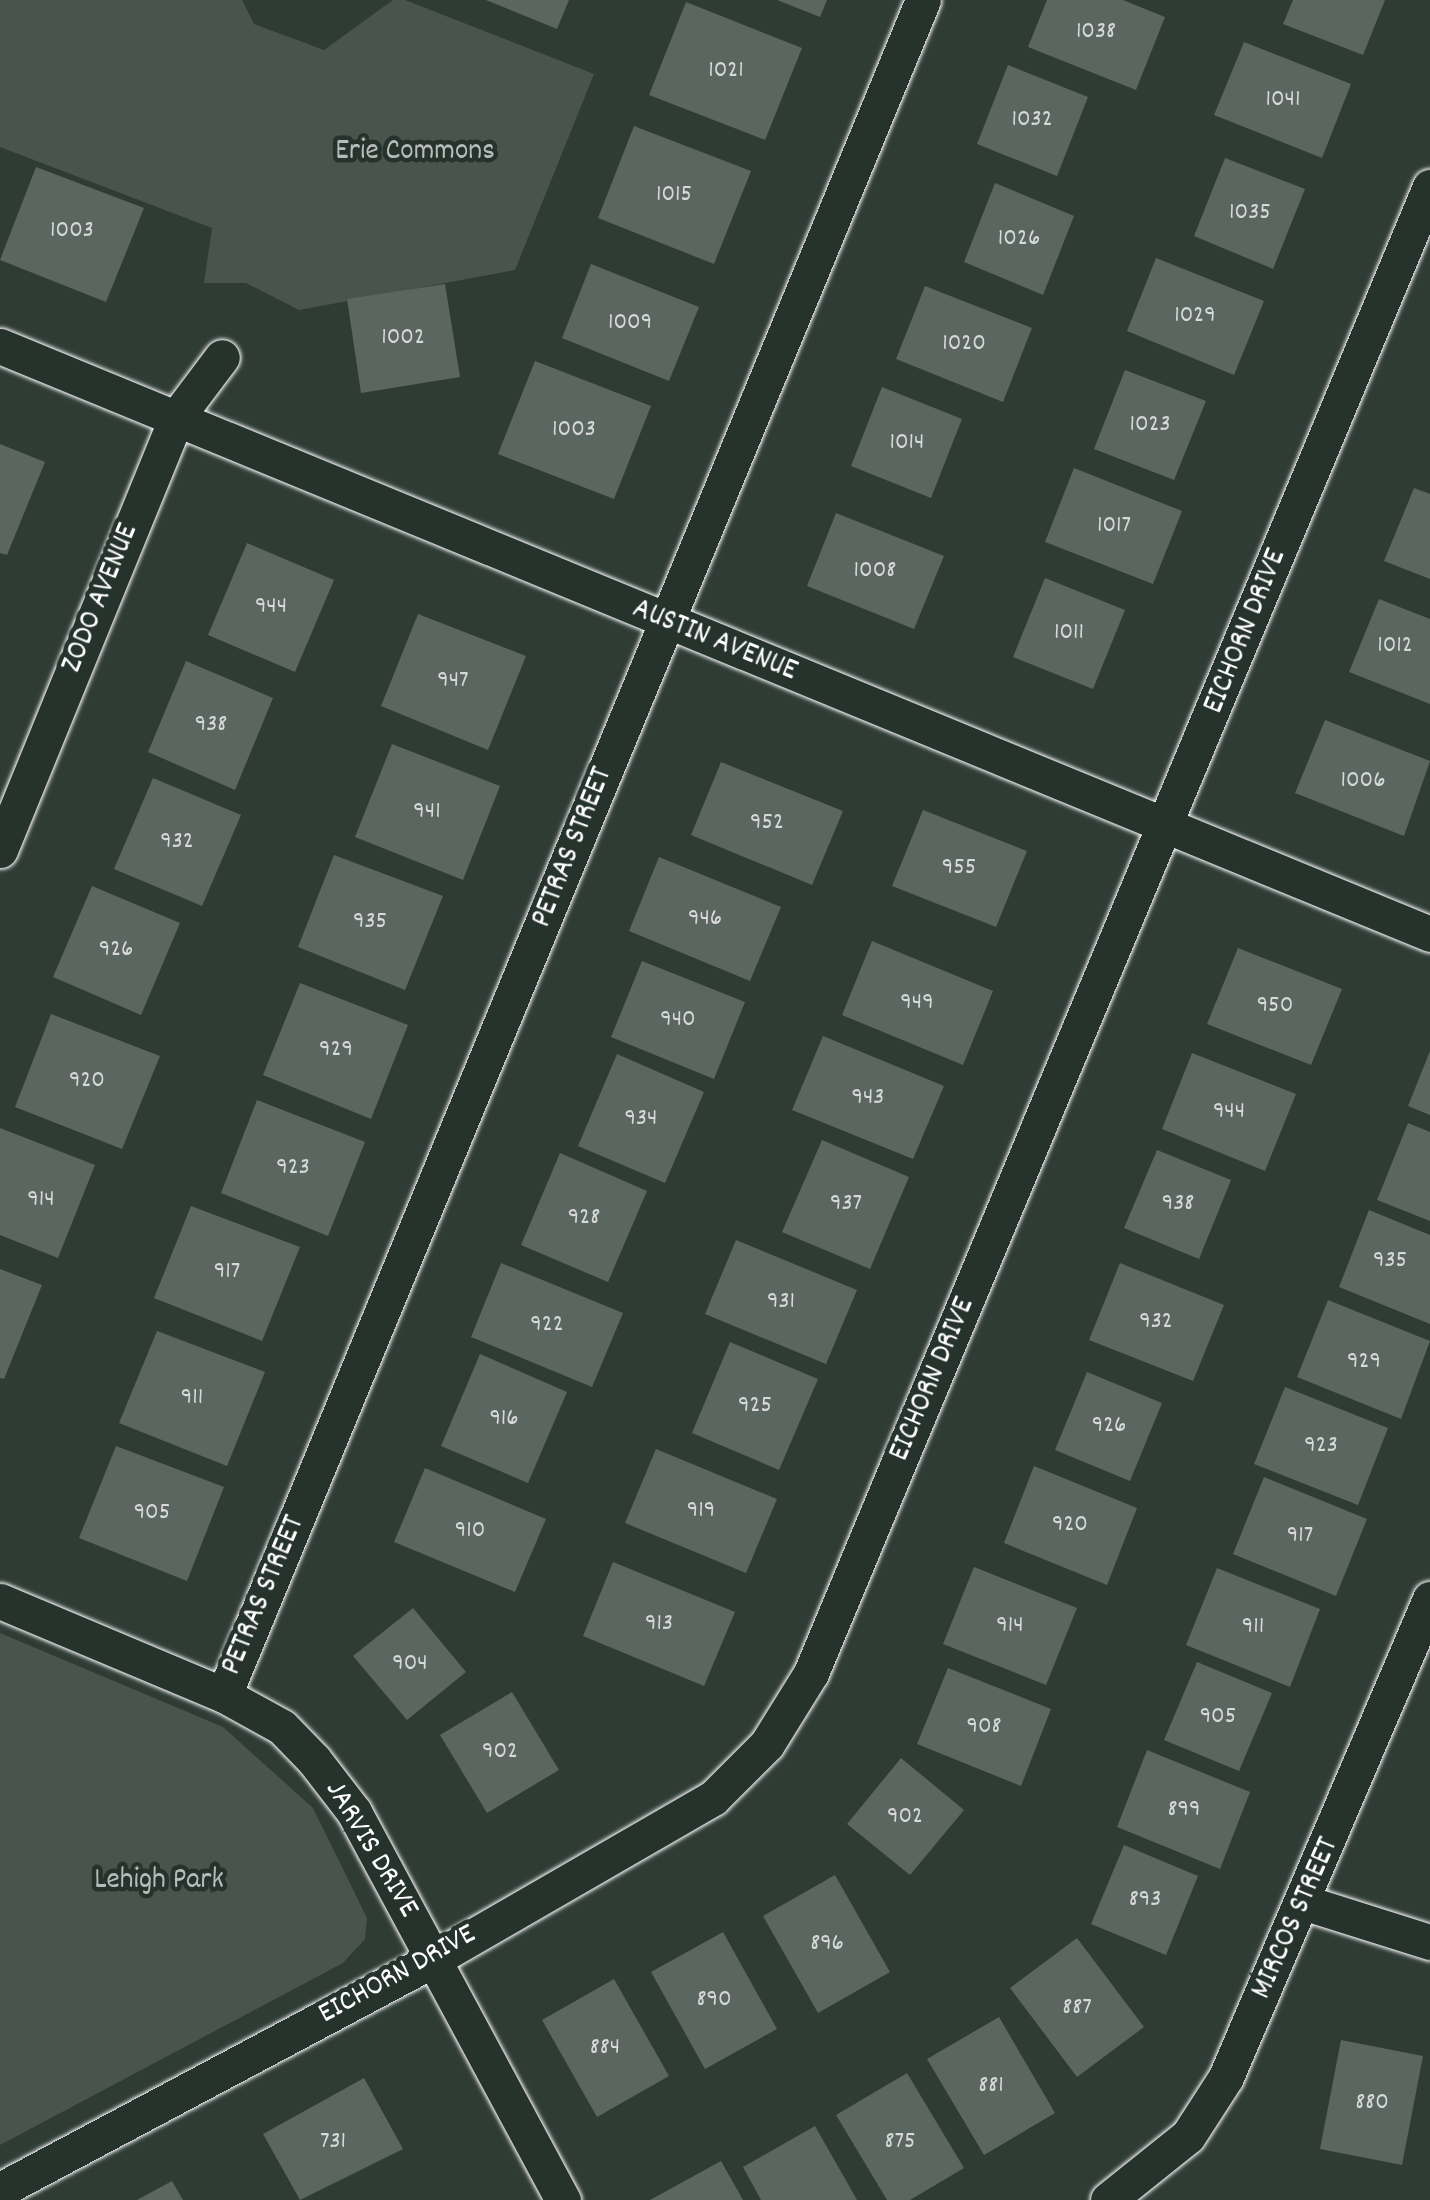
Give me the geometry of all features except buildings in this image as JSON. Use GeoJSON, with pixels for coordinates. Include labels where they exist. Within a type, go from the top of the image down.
{"type":"FeatureCollection","features":[{"type":"Feature","properties":{"kind":"street","name":"PETRAS STREET"},"geometry":{"type":"LineString","coordinates":[[224,1695],[922,0]]}},
{"type":"Feature","properties":{"kind":"street","name":"EICHORN DRIVE"},"geometry":{"type":"LineString","coordinates":[[0,2190],[434,1959],[713,1798],[766,1744],[811,1672],[1168,825],[1430,187]]}},
{"type":"Feature","properties":{"kind":"street","name":"AUSTIN AVENUE"},"geometry":{"type":"LineString","coordinates":[[0,346],[1430,934]]}},
{"type":"Feature","properties":{"kind":"street","name":"ZODO AVENUE"},"geometry":{"type":"LineString","coordinates":[[0,850],[176,418],[222,357]]}},
{"type":"Feature","properties":{"kind":"street","name":"MIRCOS STREET"},"geometry":{"type":"LineString","coordinates":[[1108,2200],[1188,2136],[1226,2077],[1306,1903],[1430,1599]]}},
{"type":"Feature","properties":{"kind":"street","name":"JARVIS DRIVE"},"geometry":{"type":"LineString","coordinates":[[0,1601],[224,1695],[282,1727],[314,1760],[354,1812],[564,2200]]}},
{"type":"Feature","properties":{"kind":"street"},"geometry":{"type":"LineString","coordinates":[[1306,1903],[1430,1942]]}},
{"type":"Feature","properties":{"kind":"green space","name":"Erie Commons"},"geometry":{"type":"Polygon","coordinates":[[[0,0],[242,0],[254,24],[324,50],[393,0],[405,0],[594,74],[515,270],[299,310],[246,283],[204,283],[212,228],[0,147],[0,0]]]}},
{"type":"Feature","properties":{"kind":"green space","name":"Lehigh Park"},"geometry":{"type":"Polygon","coordinates":[[[0,1633],[223,1727],[313,1808],[367,1918],[365,1939],[343,1963],[0,2145],[0,1633]]]}}]}
